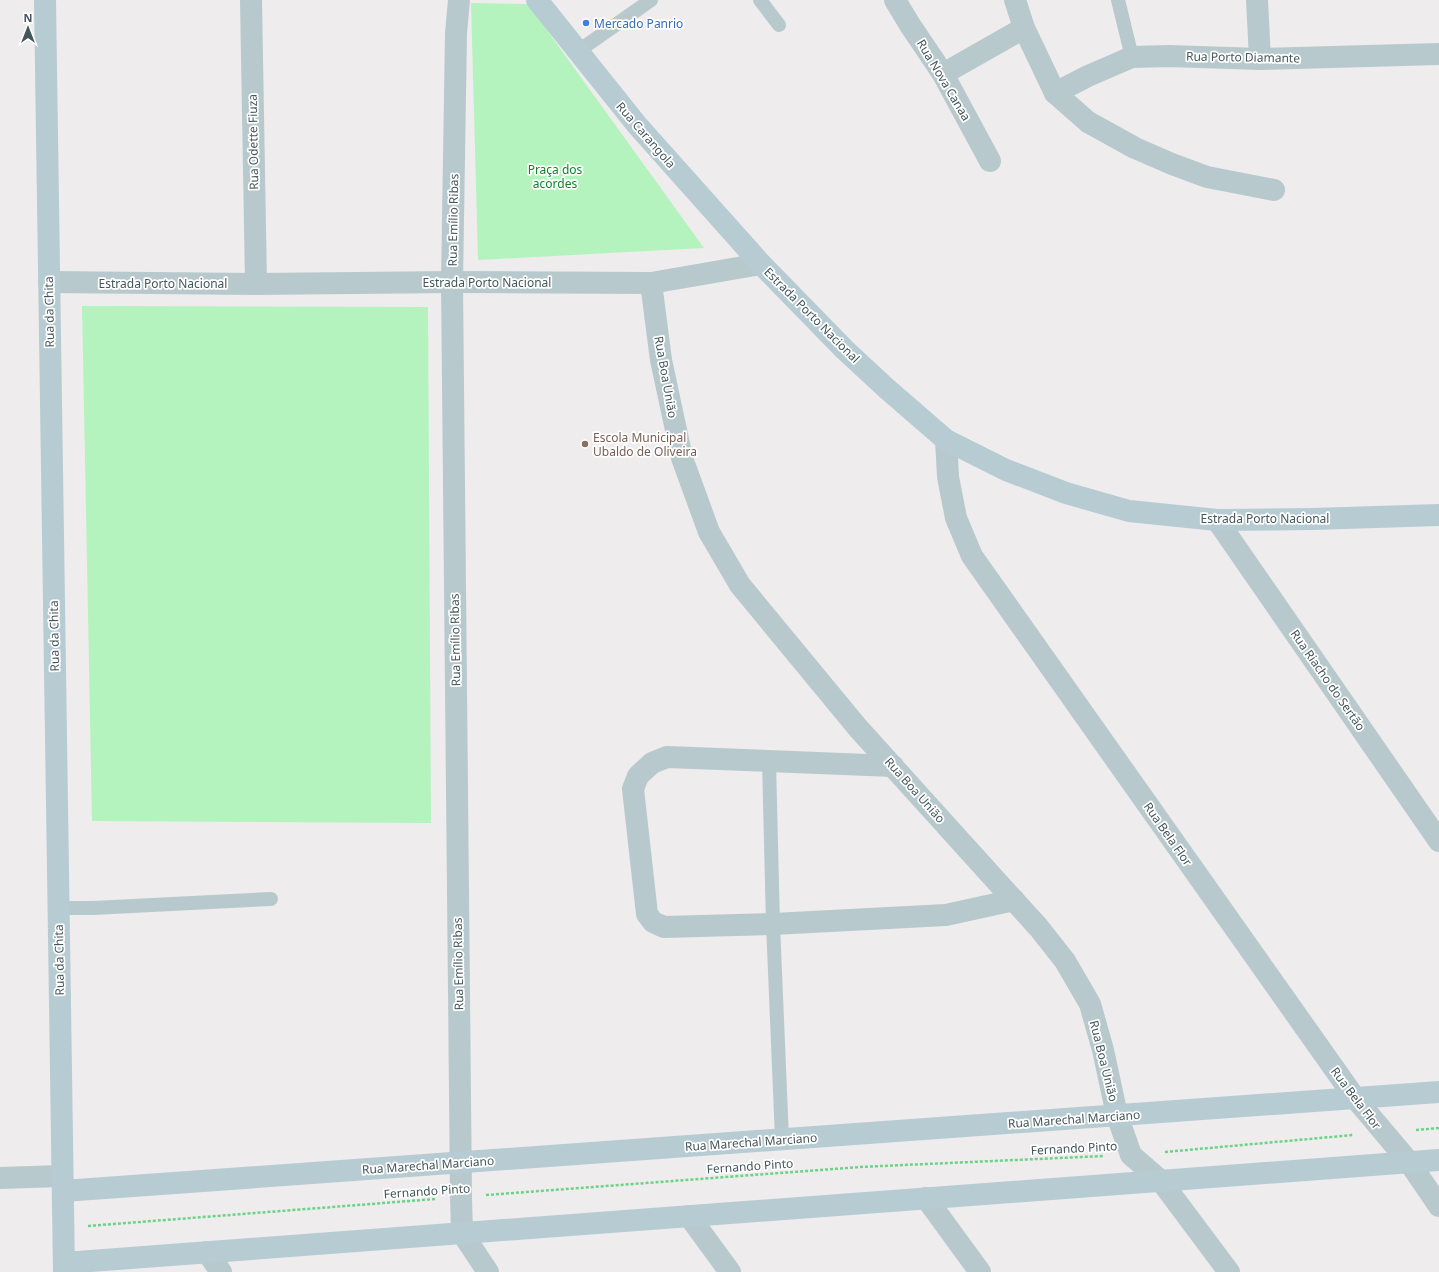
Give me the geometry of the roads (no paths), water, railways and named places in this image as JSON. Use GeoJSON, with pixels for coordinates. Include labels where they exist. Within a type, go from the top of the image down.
{"type":"FeatureCollection","features":[{"type":"Feature","properties":{"kind":"main road","name":"Rua da Chita"},"geometry":{"type":"LineString","coordinates":[[45,0],[48,282],[64,1267]]}},
{"type":"Feature","properties":{"kind":"main road","name":"Rua Carangola"},"geometry":{"type":"LineString","coordinates":[[537,0],[636,125],[761,264]]}},
{"type":"Feature","properties":{"kind":"main road","name":"Estrada Porto Nacional"},"geometry":{"type":"LineString","coordinates":[[761,264],[846,350],[886,388],[946,440],[1006,470],[1066,493],[1129,511],[1217,520],[1439,515]]}},
{"type":"Feature","properties":{"kind":"main road","name":"Rua Marechal Marciano"},"geometry":{"type":"LineString","coordinates":[[63,1184],[460,1163],[1439,1092]]}},
{"type":"Feature","properties":{"kind":"main road"},"geometry":{"type":"LineString","coordinates":[[64,1267],[207,1252],[1439,1160]]}},
{"type":"Feature","properties":{"kind":"street","name":"Rua Odette Fiuza"},"geometry":{"type":"LineString","coordinates":[[251,0],[256,284]]}},
{"type":"Feature","properties":{"kind":"street","name":"Rua Emílio Ribas"},"geometry":{"type":"LineString","coordinates":[[459,0],[456,33],[452,282],[460,1197],[462,1233]]}},
{"type":"Feature","properties":{"kind":"street","name":"Rua Nova Canaa"},"geometry":{"type":"LineString","coordinates":[[896,0],[910,25],[943,74],[990,161]]}},
{"type":"Feature","properties":{"kind":"street"},"geometry":{"type":"LineString","coordinates":[[1015,0],[1024,28],[1055,93],[1088,122],[1135,148],[1207,177],[1274,190]]}},
{"type":"Feature","properties":{"kind":"street"},"geometry":{"type":"LineString","coordinates":[[1257,0],[1260,59]]}},
{"type":"Feature","properties":{"kind":"street"},"geometry":{"type":"LineString","coordinates":[[943,74],[1024,28]]}},
{"type":"Feature","properties":{"kind":"street","name":"Rua Porto Diamante"},"geometry":{"type":"LineString","coordinates":[[1055,93],[1088,76],[1132,57],[1170,56],[1260,59],[1439,54]]}},
{"type":"Feature","properties":{"kind":"street","name":"Estrada Porto Nacional"},"geometry":{"type":"LineString","coordinates":[[48,282],[256,284],[452,282],[651,283],[761,264]]}},
{"type":"Feature","properties":{"kind":"street","name":"Rua Boa União"},"geometry":{"type":"LineString","coordinates":[[651,283],[661,360],[682,458],[709,532],[740,585],[853,722],[1039,928],[1065,961],[1090,1004],[1103,1050],[1117,1115],[1131,1155],[1161,1181],[1229,1272]]}},
{"type":"Feature","properties":{"kind":"street","name":"Rua Bela Flor"},"geometry":{"type":"LineString","coordinates":[[946,440],[948,477],[956,518],[972,556],[1355,1098],[1409,1162],[1439,1206]]}},
{"type":"Feature","properties":{"kind":"street","name":"Rua Riacho do Sertão"},"geometry":{"type":"LineString","coordinates":[[1217,520],[1439,840]]}},
{"type":"Feature","properties":{"kind":"street"},"geometry":{"type":"LineString","coordinates":[[893,766],[666,757],[652,764],[638,776],[633,789],[646,914],[653,922],[664,927],[773,924],[946,915],[1014,900]]}},
{"type":"Feature","properties":{"kind":"street"},"geometry":{"type":"LineString","coordinates":[[0,1178],[63,1184]]}},
{"type":"Feature","properties":{"kind":"street"},"geometry":{"type":"LineString","coordinates":[[926,1198],[980,1272]]}},
{"type":"Feature","properties":{"kind":"street"},"geometry":{"type":"LineString","coordinates":[[690,1216],[730,1272]]}},
{"type":"Feature","properties":{"kind":"street"},"geometry":{"type":"LineString","coordinates":[[462,1233],[488,1272]]}},
{"type":"Feature","properties":{"kind":"street"},"geometry":{"type":"LineString","coordinates":[[207,1252],[221,1272]]}},
{"type":"Feature","properties":{"kind":"lane"},"geometry":{"type":"LineString","coordinates":[[577,52],[651,0]]}},
{"type":"Feature","properties":{"kind":"lane"},"geometry":{"type":"LineString","coordinates":[[760,0],[779,24]]}},
{"type":"Feature","properties":{"kind":"lane"},"geometry":{"type":"LineString","coordinates":[[1118,0],[1132,57]]}},
{"type":"Feature","properties":{"kind":"lane"},"geometry":{"type":"LineString","coordinates":[[769,761],[773,924],[782,1139]]}},
{"type":"Feature","properties":{"kind":"lane"},"geometry":{"type":"LineString","coordinates":[[58,908],[93,908],[271,899]]}},
{"type":"Feature","properties":{"kind":"place","name":"Mercado Panrio"},"geometry":{"type":"Point","coordinates":[586,23]}},
{"type":"Feature","properties":{"kind":"place","name":"Escola Municipal Ubaldo de Oliveira"},"geometry":{"type":"Point","coordinates":[585,444]}},
{"type":"Feature","properties":{"kind":"park label","name":"Praça dos acordes"},"geometry":{"type":"Point","coordinates":[555,176]}}]}
